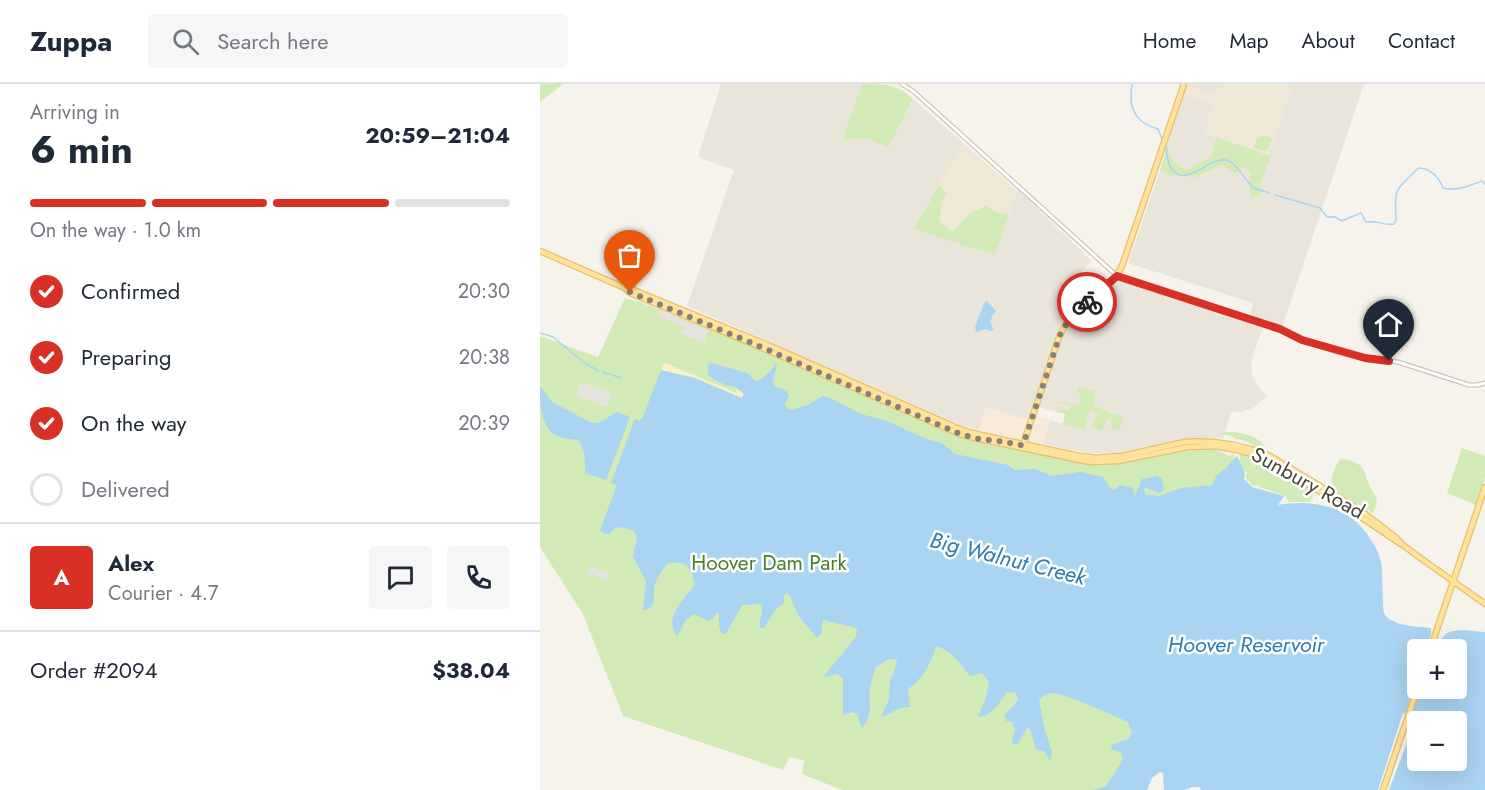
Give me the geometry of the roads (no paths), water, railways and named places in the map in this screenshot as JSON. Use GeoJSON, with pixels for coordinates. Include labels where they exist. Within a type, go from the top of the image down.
{"type":"FeatureCollection","features":[{"type":"Feature","properties":{"kind":"main road"},"geometry":{"type":"LineString","coordinates":[[1023,446],[1063,328],[1078,310],[1117,276],[1130,248],[1184,84]]}},
{"type":"Feature","properties":{"kind":"main road","name":"Sunbury Road"},"geometry":{"type":"LineString","coordinates":[[540,251],[849,385],[897,401],[968,432],[1081,460],[1103,462],[1188,447],[1215,446],[1253,454],[1346,507],[1403,545]]}},
{"type":"Feature","properties":{"kind":"main road","name":"Sunbury Road"},"geometry":{"type":"LineString","coordinates":[[625,288],[679,313],[686,313],[770,346],[960,434],[983,440],[1079,456],[1107,458],[1185,442],[1209,441],[1236,445],[1268,455],[1376,522],[1403,545],[1485,604]]}},
{"type":"Feature","properties":{"kind":"main road"},"geometry":{"type":"LineString","coordinates":[[1434,639],[1485,488]]}},
{"type":"Feature","properties":{"kind":"main road"},"geometry":{"type":"LineString","coordinates":[[1383,790],[1414,699]]}},
{"type":"Feature","properties":{"kind":"street"},"geometry":{"type":"LineString","coordinates":[[902,84],[913,91],[1117,276],[1283,330],[1302,340],[1365,358],[1398,362],[1469,385],[1485,383]]}},
{"type":"Feature","properties":{"kind":"water"},"geometry":{"type":"Polygon","coordinates":[[[985,301],[996,311],[990,322],[994,330],[985,329],[976,332],[975,327],[985,301]]]}},
{"type":"Feature","properties":{"kind":"water","name":"Hoover Reservoir"},"geometry":{"type":"Polygon","coordinates":[[[777,362],[773,383],[776,387],[787,391],[789,397],[785,404],[790,410],[808,405],[823,396],[861,414],[887,421],[926,439],[942,443],[955,454],[1008,465],[1015,470],[1035,469],[1052,476],[1080,472],[1103,477],[1111,489],[1121,485],[1133,488],[1135,496],[1142,479],[1157,476],[1162,479],[1164,490],[1159,493],[1144,487],[1145,494],[1159,496],[1181,488],[1212,485],[1217,475],[1237,456],[1245,474],[1244,479],[1252,487],[1284,496],[1278,505],[1317,504],[1341,512],[1361,526],[1378,552],[1382,567],[1384,613],[1387,617],[1405,625],[1431,628],[1429,639],[1407,639],[1407,699],[1467,699],[1467,639],[1442,639],[1449,632],[1455,631],[1485,632],[1485,790],[1389,790],[1407,743],[1407,771],[1467,771],[1467,711],[1407,711],[1403,714],[1378,790],[1201,790],[1199,787],[1192,787],[1184,790],[1164,790],[1163,773],[1160,772],[1152,778],[1147,790],[1091,790],[1105,787],[1123,759],[1121,752],[1111,749],[1112,745],[1128,739],[1132,733],[1128,722],[1067,696],[1052,693],[1045,695],[1039,700],[1052,752],[1050,761],[1045,752],[1036,749],[1030,729],[1027,728],[1017,745],[1012,743],[1015,729],[1012,722],[1006,721],[1005,715],[1018,700],[1016,693],[1007,692],[991,712],[978,717],[986,698],[989,682],[982,673],[970,676],[955,658],[941,648],[936,647],[925,671],[908,689],[910,707],[881,717],[889,699],[890,680],[897,659],[888,659],[875,668],[870,687],[868,719],[862,728],[857,714],[852,712],[843,715],[843,679],[838,674],[823,677],[856,637],[857,628],[823,620],[821,634],[817,638],[797,613],[787,593],[784,595],[784,603],[777,608],[764,628],[760,628],[762,605],[744,604],[726,634],[721,633],[718,612],[710,621],[694,614],[685,621],[677,637],[673,629],[673,616],[695,585],[692,574],[688,566],[684,564],[668,563],[656,582],[652,605],[647,610],[643,610],[646,581],[633,556],[637,538],[634,531],[620,527],[605,534],[600,530],[617,485],[611,483],[635,419],[640,421],[642,419],[661,370],[695,378],[742,398],[744,394],[738,389],[708,375],[708,365],[711,363],[747,373],[757,381],[777,362]]]}},
{"type":"Feature","properties":{"kind":"water"},"geometry":{"type":"Polygon","coordinates":[[[540,386],[552,402],[592,423],[598,423],[617,412],[630,417],[606,480],[585,473],[584,451],[578,440],[557,436],[550,431],[542,412],[540,386]]]}},
{"type":"Feature","properties":{"kind":"waterway"},"geometry":{"type":"LineString","coordinates":[[1132,84],[1131,101],[1136,115],[1146,124],[1158,129],[1163,141]]}},
{"type":"Feature","properties":{"kind":"waterway"},"geometry":{"type":"LineString","coordinates":[[1165,145],[1169,165],[1177,174],[1184,176],[1216,161],[1224,160],[1231,162],[1253,187],[1270,193]]}},
{"type":"Feature","properties":{"kind":"waterway"},"geometry":{"type":"LineString","coordinates":[[1275,195],[1320,208],[1327,217],[1335,217],[1342,221],[1361,213],[1366,222],[1394,224],[1396,194],[1418,168],[1434,174],[1443,188],[1458,188],[1482,181],[1485,184]]}},
{"type":"Feature","properties":{"kind":"waterway"},"geometry":{"type":"LineString","coordinates":[[540,333],[553,337],[586,364],[599,371]]}},
{"type":"Feature","properties":{"kind":"waterway"},"geometry":{"type":"LineString","coordinates":[[603,372],[621,378]]}},
{"type":"Feature","properties":{"kind":"water label","name":"Big Walnut Creek"},"geometry":{"type":"Point","coordinates":[1008,558]}},
{"type":"Feature","properties":{"kind":"park label","name":"Hoover Dam Park"},"geometry":{"type":"Point","coordinates":[769,563]}}]}
